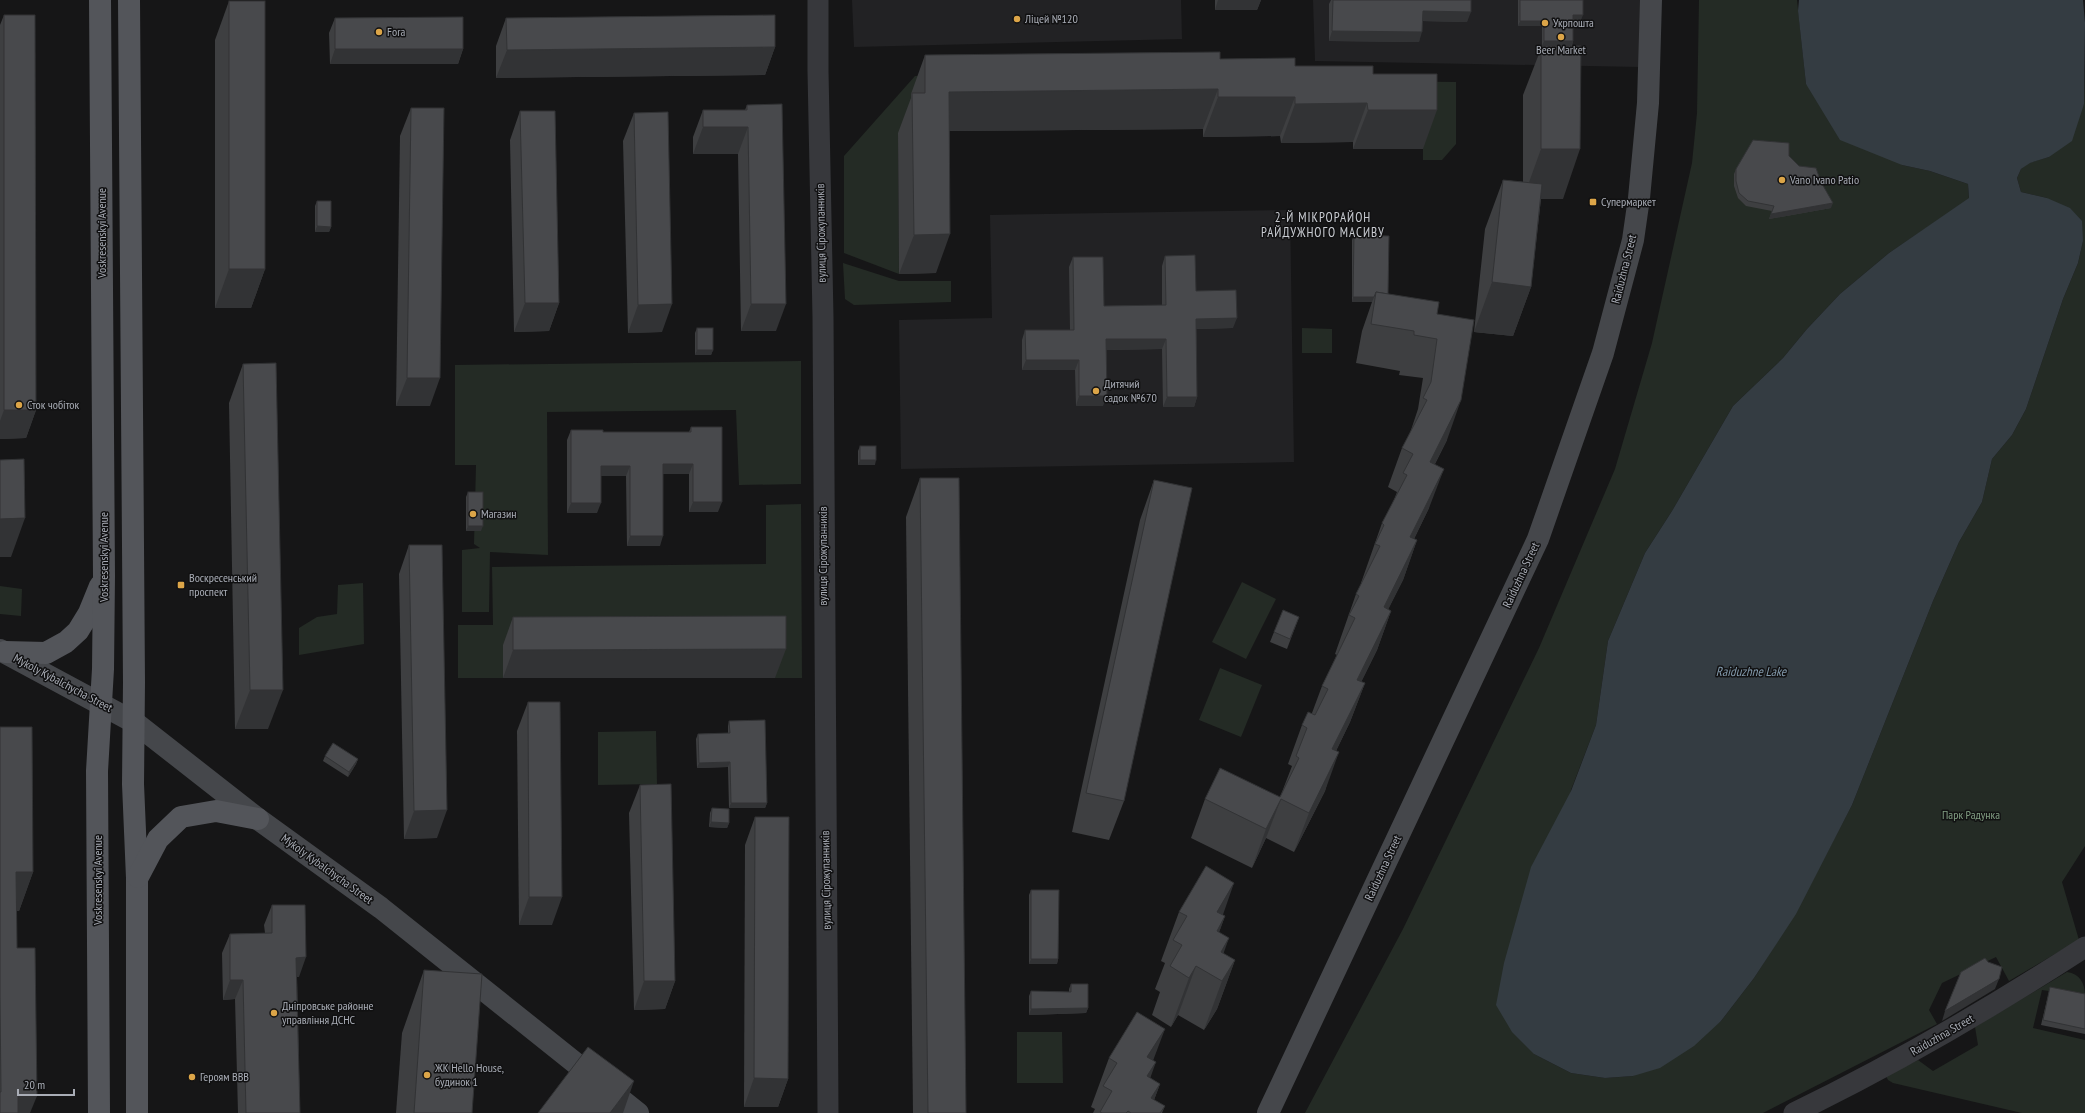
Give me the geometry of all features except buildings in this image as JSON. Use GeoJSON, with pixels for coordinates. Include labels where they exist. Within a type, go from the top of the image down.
{"type":"FeatureCollection","features":[{"type":"Feature","properties":{"kind":"main road","name":"Voskresenskyi Avenue"},"geometry":{"type":"LineString","coordinates":[[99,1113],[97,772],[102,704],[104,576],[100,0]]}},
{"type":"Feature","properties":{"kind":"main road"},"geometry":{"type":"LineString","coordinates":[[128,0],[134,722],[133,784],[137,878],[137,1113]]}},
{"type":"Feature","properties":{"kind":"main road"},"geometry":{"type":"LineString","coordinates":[[3,651],[46,653],[66,642],[78,631],[89,613],[104,576]]}},
{"type":"Feature","properties":{"kind":"main road"},"geometry":{"type":"LineString","coordinates":[[137,878],[158,839],[181,817],[216,811],[258,819]]}},
{"type":"Feature","properties":{"kind":"street","name":"вулиця Сірожупанників"},"geometry":{"type":"LineString","coordinates":[[818,0],[818,77],[823,317],[828,1113]]}},
{"type":"Feature","properties":{"kind":"street","name":"Raiduzhna Street"},"geometry":{"type":"LineString","coordinates":[[1268,1113],[1538,539],[1603,353],[1633,240],[1639,198],[1648,103],[1651,0]]}},
{"type":"Feature","properties":{"kind":"street","name":"Mykoly Kybalchycha Street"},"geometry":{"type":"LineString","coordinates":[[3,651],[134,722],[258,819],[381,908],[638,1113]]}},
{"type":"Feature","properties":{"kind":"street","name":"Raiduzhna Street"},"geometry":{"type":"LineString","coordinates":[[1794,1113],[1907,1056],[2006,998],[2085,947]]}},
{"type":"Feature","properties":{"kind":"shaded area","name":"Ліцей №120"},"geometry":{"type":"Polygon","coordinates":[[[852,0],[1181,0],[1182,39],[854,47],[852,0]]]}},
{"type":"Feature","properties":{"kind":"shaded area"},"geometry":{"type":"Polygon","coordinates":[[[1313,0],[1642,0],[1640,67],[1315,61],[1313,0]]]}},
{"type":"Feature","properties":{"kind":"shaded area","name":"Дитячий садок №670"},"geometry":{"type":"Polygon","coordinates":[[[1290,210],[1294,462],[901,469],[899,320],[992,318],[990,215],[1290,210]]]}},
{"type":"Feature","properties":{"kind":"green space","name":"Парк Радунка"},"geometry":{"type":"Polygon","coordinates":[[[1699,0],[1797,0],[1806,84],[1902,165],[1930,171],[1968,184],[1969,199],[1889,253],[1840,294],[1807,329],[1783,358],[1733,406],[1672,511],[1645,553],[1608,641],[1596,725],[1571,790],[1534,1054],[1571,1073],[1605,1078],[1633,1076],[1721,1021],[1754,978],[1795,914],[1852,805],[1933,601],[1959,542],[1982,502],[1992,459],[2012,435],[2026,409],[2063,299],[2078,263],[2083,241],[2047,198],[2021,192],[2017,178],[2021,169],[2029,163],[2049,157],[2084,104],[2085,69],[2085,846],[2062,882],[2079,940],[2009,981],[1996,957],[1942,983],[1929,1010],[1937,1024],[1763,1113],[1305,1113],[1403,929],[1539,648],[1615,469],[1652,343],[1692,163],[1697,113],[1699,0]]]}},
{"type":"Feature","properties":{"kind":"green space"},"geometry":{"type":"Polygon","coordinates":[[[915,76],[1456,82],[1456,144],[1442,160],[1423,160],[1423,113],[911,94],[911,132],[898,133],[899,274],[844,253],[844,156],[915,76]]]}},
{"type":"Feature","properties":{"kind":"green space"},"geometry":{"type":"Polygon","coordinates":[[[843,263],[899,281],[951,281],[951,302],[854,305],[845,299],[843,263]]]}},
{"type":"Feature","properties":{"kind":"green space"},"geometry":{"type":"Polygon","coordinates":[[[1302,328],[1332,329],[1332,353],[1302,353],[1302,328]]]}},
{"type":"Feature","properties":{"kind":"green space"},"geometry":{"type":"Polygon","coordinates":[[[801,361],[801,484],[739,485],[736,410],[547,412],[548,555],[490,552],[489,612],[462,612],[462,550],[480,548],[474,544],[476,465],[455,465],[455,365],[801,361]]]}},
{"type":"Feature","properties":{"kind":"green space"},"geometry":{"type":"Polygon","coordinates":[[[801,504],[802,678],[775,678],[503,645],[503,678],[458,678],[458,625],[493,625],[492,567],[766,564],[766,505],[801,504]]]}},
{"type":"Feature","properties":{"kind":"green space"},"geometry":{"type":"Polygon","coordinates":[[[1242,582],[1276,599],[1246,659],[1212,642],[1242,582]]]}},
{"type":"Feature","properties":{"kind":"green space"},"geometry":{"type":"Polygon","coordinates":[[[363,583],[364,644],[299,655],[299,628],[317,617],[337,614],[338,585],[363,583]]]}},
{"type":"Feature","properties":{"kind":"green space"},"geometry":{"type":"Polygon","coordinates":[[[0,586],[22,589],[21,616],[0,614],[0,586]]]}},
{"type":"Feature","properties":{"kind":"green space"},"geometry":{"type":"Polygon","coordinates":[[[1220,668],[1262,685],[1241,737],[1199,720],[1220,668]]]}},
{"type":"Feature","properties":{"kind":"green space"},"geometry":{"type":"Polygon","coordinates":[[[656,731],[657,784],[598,785],[598,732],[656,731]]]}},
{"type":"Feature","properties":{"kind":"green space"},"geometry":{"type":"Polygon","coordinates":[[[2067,972],[2072,973],[2081,980],[2084,987],[2085,996],[2042,990],[2033,1028],[2085,1040],[2085,1113],[2022,1113],[1893,1083],[1888,1080],[1886,1076],[1918,1060],[1933,1071],[1978,1045],[1975,1027],[2067,972]]]}},
{"type":"Feature","properties":{"kind":"green space"},"geometry":{"type":"Polygon","coordinates":[[[1017,1032],[1062,1032],[1063,1083],[1017,1083],[1017,1032]]]}},
{"type":"Feature","properties":{"kind":"water","name":"Raiduzhne Lake"},"geometry":{"type":"Polygon","coordinates":[[[1799,0],[2083,0],[2085,23],[2084,104],[2072,141],[2049,157],[2030,163],[2021,169],[2017,178],[2021,192],[2047,198],[2070,208],[2082,221],[2083,241],[2078,263],[2063,299],[2026,409],[2012,435],[1992,459],[1982,502],[1959,542],[1933,601],[1852,805],[1796,914],[1754,978],[1721,1021],[1694,1046],[1660,1068],[1633,1076],[1605,1078],[1571,1073],[1534,1054],[1512,1032],[1496,1005],[1504,963],[1531,867],[1571,791],[1596,725],[1608,641],[1645,553],[1672,511],[1733,406],[1783,358],[1807,329],[1840,294],[1889,253],[1969,198],[1968,184],[1930,171],[1902,165],[1840,140],[1806,84],[1798,11],[1799,0]]]}},
{"type":"Feature","properties":{"kind":"place","name":"Ліцей №120"},"geometry":{"type":"Point","coordinates":[1017,19]}},
{"type":"Feature","properties":{"kind":"place","name":"Укрпошта"},"geometry":{"type":"Point","coordinates":[1545,23]}},
{"type":"Feature","properties":{"kind":"place","name":"Fora"},"geometry":{"type":"Point","coordinates":[379,32]}},
{"type":"Feature","properties":{"kind":"place","name":"Beer Market"},"geometry":{"type":"Point","coordinates":[1561,37]}},
{"type":"Feature","properties":{"kind":"place","name":"Vano Ivano Patio"},"geometry":{"type":"Point","coordinates":[1782,180]}},
{"type":"Feature","properties":{"kind":"place","name":"Супермаркет"},"geometry":{"type":"Point","coordinates":[1593,202]}},
{"type":"Feature","properties":{"kind":"place","name":"Дитячий садок №670"},"geometry":{"type":"Point","coordinates":[1096,391]}},
{"type":"Feature","properties":{"kind":"place","name":"Сток чобіток"},"geometry":{"type":"Point","coordinates":[19,405]}},
{"type":"Feature","properties":{"kind":"place","name":"Магазин"},"geometry":{"type":"Point","coordinates":[473,514]}},
{"type":"Feature","properties":{"kind":"place","name":"Воскресенський проспект"},"geometry":{"type":"Point","coordinates":[181,585]}},
{"type":"Feature","properties":{"kind":"place","name":"Дніпровське районне управління ДСНС"},"geometry":{"type":"Point","coordinates":[274,1013]}},
{"type":"Feature","properties":{"kind":"place","name":"ЖК Hello House, будинок 1"},"geometry":{"type":"Point","coordinates":[427,1075]}},
{"type":"Feature","properties":{"kind":"place","name":"Героям ВВВ"},"geometry":{"type":"Point","coordinates":[192,1077]}},
{"type":"Feature","properties":{"kind":"district","name":"2-Й МІКРОРАЙОН РАЙДУЖНОГО МАСИВУ"},"geometry":{"type":"Point","coordinates":[1323,224]}}]}
